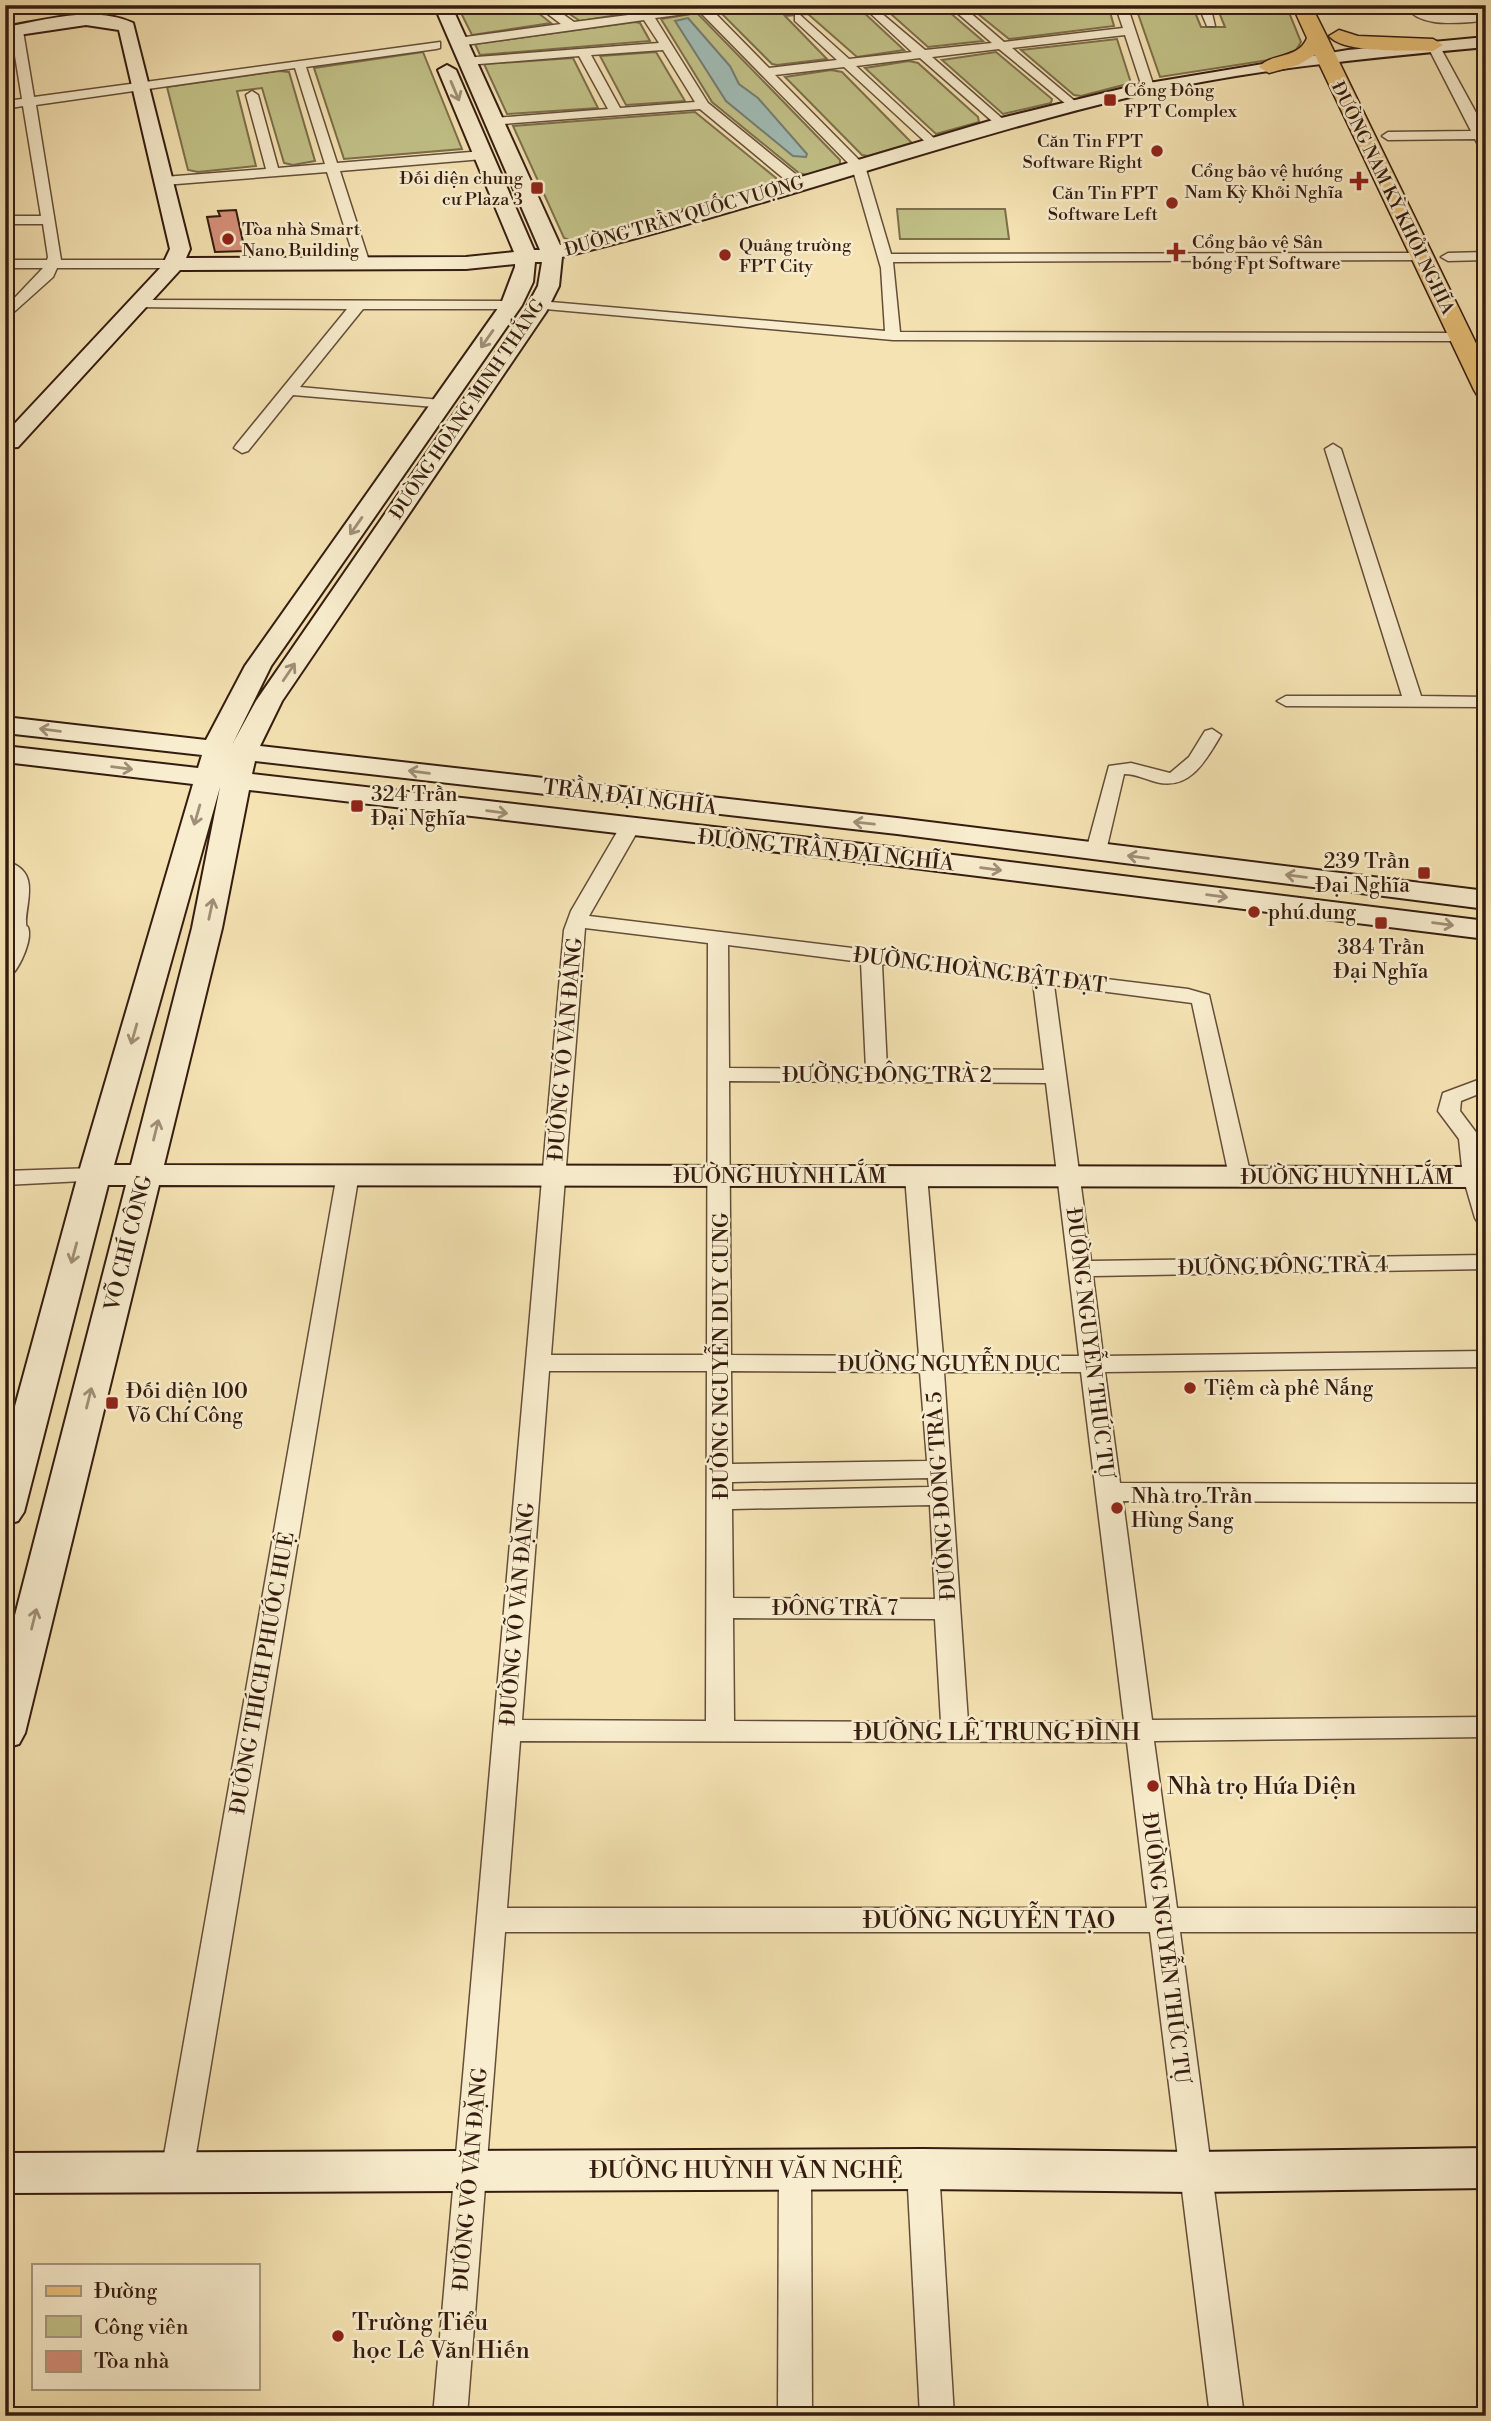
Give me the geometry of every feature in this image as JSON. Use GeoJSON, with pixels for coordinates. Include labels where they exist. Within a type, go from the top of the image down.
{"type":"FeatureCollection","features":[{"type":"Feature","properties":{"kind":"main road"},"geometry":{"type":"LineString","coordinates":[[442,5],[552,253]]}},
{"type":"Feature","properties":{"kind":"main road","name":"ĐƯỜNG NAM KỲ KHỞI NGHĨA"},"geometry":{"type":"LineString","coordinates":[[1301,5],[1317,37],[1338,50],[1422,257],[1486,390]]}},
{"type":"Feature","properties":{"kind":"main road"},"geometry":{"type":"LineString","coordinates":[[1329,16],[1338,50],[1374,107],[1400,160]]}},
{"type":"Feature","properties":{"kind":"main road"},"geometry":{"type":"LineString","coordinates":[[8,442],[174,264],[180,249],[124,24],[86,21],[11,31]]}},
{"type":"Feature","properties":{"kind":"main road"},"geometry":{"type":"LineString","coordinates":[[427,24],[526,258]]}},
{"type":"Feature","properties":{"kind":"main road"},"geometry":{"type":"LineString","coordinates":[[1269,66],[1305,55],[1313,48],[1317,37]]}},
{"type":"Feature","properties":{"kind":"main road"},"geometry":{"type":"LineString","coordinates":[[436,45],[458,42]]}},
{"type":"Feature","properties":{"kind":"main road"},"geometry":{"type":"LineString","coordinates":[[1338,50],[1356,42],[1433,45],[1486,42]]}},
{"type":"Feature","properties":{"kind":"main road","name":"ĐƯỜNG TRẦN QUỐC VƯỢNG"},"geometry":{"type":"LineString","coordinates":[[174,264],[466,263],[526,258],[628,235],[1072,105],[1148,87],[1269,66],[1338,50]]}},
{"type":"Feature","properties":{"kind":"main road"},"geometry":{"type":"LineString","coordinates":[[483,155],[508,153]]}},
{"type":"Feature","properties":{"kind":"main road"},"geometry":{"type":"LineString","coordinates":[[1436,232],[1461,281]]}},
{"type":"Feature","properties":{"kind":"main road","name":"ĐƯỜNG HOÀNG MINH THẮNG"},"geometry":{"type":"LineString","coordinates":[[225,765],[539,305],[552,273],[552,253]]}},
{"type":"Feature","properties":{"kind":"main road","name":"ĐƯỜNG HOÀNG MINH THẮNG"},"geometry":{"type":"LineString","coordinates":[[225,765],[258,666],[511,305],[525,276],[526,258]]}},
{"type":"Feature","properties":{"kind":"main road"},"geometry":{"type":"LineString","coordinates":[[441,405],[469,407]]}},
{"type":"Feature","properties":{"kind":"main road"},"geometry":{"type":"LineString","coordinates":[[86,735],[153,734],[197,725],[225,707],[258,666]]}},
{"type":"Feature","properties":{"kind":"main road"},"geometry":{"type":"LineString","coordinates":[[269,701],[267,729],[276,739],[296,749],[340,763]]}},
{"type":"Feature","properties":{"kind":"main road","name":"TRẦN ĐẠI NGHĨA"},"geometry":{"type":"LineString","coordinates":[[5,725],[86,735],[225,765],[340,763],[897,827],[1486,900]]}},
{"type":"Feature","properties":{"kind":"main road","name":"ĐƯỜNG TRẦN ĐẠI NGHĨA"},"geometry":{"type":"LineString","coordinates":[[5,754],[165,774],[225,765],[332,793],[889,856],[1486,930]]}},
{"type":"Feature","properties":{"kind":"main road"},"geometry":{"type":"LineString","coordinates":[[5,1512],[84,1176],[225,765]]}},
{"type":"Feature","properties":{"kind":"main road","name":"VÕ CHÍ CÔNG"},"geometry":{"type":"LineString","coordinates":[[5,1732],[207,928],[226,838],[225,765]]}},
{"type":"Feature","properties":{"kind":"main road"},"geometry":{"type":"LineString","coordinates":[[226,838],[235,821],[263,803],[296,794],[332,793]]}},
{"type":"Feature","properties":{"kind":"main road"},"geometry":{"type":"LineString","coordinates":[[889,856],[897,827]]}},
{"type":"Feature","properties":{"kind":"main road","name":"ĐƯỜNG HUỲNH LẮM"},"geometry":{"type":"LineString","coordinates":[[84,1176],[348,1174],[1480,1177]]}},
{"type":"Feature","properties":{"kind":"main road","name":"ĐƯỜNG HUỲNH VĂN NGHỆ"},"geometry":{"type":"LineString","coordinates":[[5,2173],[923,2169],[1195,2172],[1486,2168]]}},
{"type":"Feature","properties":{"kind":"street"},"geometry":{"type":"LineString","coordinates":[[542,5],[571,26]]}},
{"type":"Feature","properties":{"kind":"street"},"geometry":{"type":"LineString","coordinates":[[632,5],[648,16],[703,105],[799,184]]}},
{"type":"Feature","properties":{"kind":"street"},"geometry":{"type":"LineString","coordinates":[[458,42],[724,5]]}},
{"type":"Feature","properties":{"kind":"street"},"geometry":{"type":"LineString","coordinates":[[954,5],[1072,105]]}},
{"type":"Feature","properties":{"kind":"street"},"geometry":{"type":"LineString","coordinates":[[1121,5],[1148,87]]}},
{"type":"Feature","properties":{"kind":"street"},"geometry":{"type":"LineString","coordinates":[[1204,5],[1211,23]]}},
{"type":"Feature","properties":{"kind":"street"},"geometry":{"type":"LineString","coordinates":[[1409,5],[1414,13],[1426,17],[1486,17]]}},
{"type":"Feature","properties":{"kind":"street"},"geometry":{"type":"LineString","coordinates":[[702,7],[858,166],[886,258],[893,336]]}},
{"type":"Feature","properties":{"kind":"street"},"geometry":{"type":"LineString","coordinates":[[874,11],[1000,124]]}},
{"type":"Feature","properties":{"kind":"street"},"geometry":{"type":"LineString","coordinates":[[799,18],[932,144]]}},
{"type":"Feature","properties":{"kind":"street"},"geometry":{"type":"LineString","coordinates":[[5,316],[54,264],[24,66],[11,31]]}},
{"type":"Feature","properties":{"kind":"street"},"geometry":{"type":"LineString","coordinates":[[767,72],[1130,31]]}},
{"type":"Feature","properties":{"kind":"street"},"geometry":{"type":"LineString","coordinates":[[5,105],[436,45]]}},
{"type":"Feature","properties":{"kind":"street"},"geometry":{"type":"LineString","coordinates":[[1433,45],[1484,139]]}},
{"type":"Feature","properties":{"kind":"street"},"geometry":{"type":"LineString","coordinates":[[467,61],[666,46]]}},
{"type":"Feature","properties":{"kind":"street"},"geometry":{"type":"LineString","coordinates":[[583,52],[616,112]]}},
{"type":"Feature","properties":{"kind":"street"},"geometry":{"type":"LineString","coordinates":[[299,63],[363,264]]}},
{"type":"Feature","properties":{"kind":"street"},"geometry":{"type":"LineString","coordinates":[[5,69],[24,66]]}},
{"type":"Feature","properties":{"kind":"street"},"geometry":{"type":"LineString","coordinates":[[252,95],[272,172]]}},
{"type":"Feature","properties":{"kind":"street"},"geometry":{"type":"LineString","coordinates":[[494,122],[703,105]]}},
{"type":"Feature","properties":{"kind":"street"},"geometry":{"type":"LineString","coordinates":[[1388,136],[1484,139]]}},
{"type":"Feature","properties":{"kind":"street"},"geometry":{"type":"LineString","coordinates":[[164,181],[483,155]]}},
{"type":"Feature","properties":{"kind":"street"},"geometry":{"type":"LineString","coordinates":[[5,220],[49,219]]}},
{"type":"Feature","properties":{"kind":"street"},"geometry":{"type":"LineString","coordinates":[[1448,257],[1486,256]]}},
{"type":"Feature","properties":{"kind":"street"},"geometry":{"type":"LineString","coordinates":[[886,258],[1422,257]]}},
{"type":"Feature","properties":{"kind":"street","name":"ĐƯỜNG TRẦN QUỐC VƯỢNG"},"geometry":{"type":"LineString","coordinates":[[5,264],[174,264]]}},
{"type":"Feature","properties":{"kind":"street"},"geometry":{"type":"LineString","coordinates":[[138,304],[511,305]]}},
{"type":"Feature","properties":{"kind":"street"},"geometry":{"type":"LineString","coordinates":[[242,448],[359,304]]}},
{"type":"Feature","properties":{"kind":"street"},"geometry":{"type":"LineString","coordinates":[[539,305],[893,336],[1460,337]]}},
{"type":"Feature","properties":{"kind":"street"},"geometry":{"type":"LineString","coordinates":[[289,390],[441,405]]}},
{"type":"Feature","properties":{"kind":"street"},"geometry":{"type":"LineString","coordinates":[[1333,449],[1413,701]]}},
{"type":"Feature","properties":{"kind":"street"},"geometry":{"type":"LineString","coordinates":[[1286,701],[1486,702]]}},
{"type":"Feature","properties":{"kind":"street"},"geometry":{"type":"LineString","coordinates":[[1096,851],[1116,770],[1139,768],[1166,779],[1182,776],[1197,761],[1212,735]]}},
{"type":"Feature","properties":{"kind":"street","name":"ĐƯỜNG VÕ VĂN ĐẶNG"},"geometry":{"type":"LineString","coordinates":[[450,2416],[574,930],[630,827]]}},
{"type":"Feature","properties":{"kind":"street"},"geometry":{"type":"LineString","coordinates":[[5,867],[15,875],[22,892],[16,923],[19,934],[5,973]]}},
{"type":"Feature","properties":{"kind":"street","name":"ĐƯỜNG HOÀNG BẬT ĐẠT"},"geometry":{"type":"LineString","coordinates":[[577,921],[1188,995],[1202,999],[1240,1177]]}},
{"type":"Feature","properties":{"kind":"street","name":"ĐƯỜNG NGUYỄN DUY CUNG"},"geometry":{"type":"LineString","coordinates":[[718,937],[719,1364],[722,1473],[720,1732]]}},
{"type":"Feature","properties":{"kind":"street"},"geometry":{"type":"LineString","coordinates":[[871,957],[877,1075]]}},
{"type":"Feature","properties":{"kind":"street","name":"ĐƯỜNG NGUYỄN THỨC TỰ"},"geometry":{"type":"LineString","coordinates":[[1043,979],[1227,2416]]}},
{"type":"Feature","properties":{"kind":"street","name":"ĐƯỜNG ĐÔNG TRÀ 2"},"geometry":{"type":"LineString","coordinates":[[718,1074],[1056,1077]]}},
{"type":"Feature","properties":{"kind":"street"},"geometry":{"type":"LineString","coordinates":[[1486,1083],[1451,1098],[1449,1111],[1470,1139],[1480,1177],[1486,1218]]}},
{"type":"Feature","properties":{"kind":"street","name":"ĐƯỜNG THÍCH PHƯỚC HUỆ"},"geometry":{"type":"LineString","coordinates":[[177,2172],[348,1174]]}},
{"type":"Feature","properties":{"kind":"street"},"geometry":{"type":"LineString","coordinates":[[5,1178],[84,1176]]}},
{"type":"Feature","properties":{"kind":"street","name":"ĐƯỜNG ĐÔNG TRÀ 5"},"geometry":{"type":"LineString","coordinates":[[915,1176],[942,1496],[956,1733]]}},
{"type":"Feature","properties":{"kind":"street","name":"ĐƯỜNG ĐÔNG TRÀ 4"},"geometry":{"type":"LineString","coordinates":[[1080,1269],[1486,1262]]}},
{"type":"Feature","properties":{"kind":"street","name":"ĐƯỜNG NGUYỄN DỤC"},"geometry":{"type":"LineString","coordinates":[[538,1363],[1092,1364],[1486,1359]]}},
{"type":"Feature","properties":{"kind":"street"},"geometry":{"type":"LineString","coordinates":[[722,1473],[940,1469]]}},
{"type":"Feature","properties":{"kind":"street"},"geometry":{"type":"LineString","coordinates":[[1108,1492],[1486,1493]]}},
{"type":"Feature","properties":{"kind":"street"},"geometry":{"type":"LineString","coordinates":[[722,1500],[942,1496]]}},
{"type":"Feature","properties":{"kind":"street","name":"ĐÔNG TRÀ 7"},"geometry":{"type":"LineString","coordinates":[[722,1608],[948,1609]]}},
{"type":"Feature","properties":{"kind":"street","name":"ĐƯỜNG LÊ TRUNG ĐÌNH"},"geometry":{"type":"LineString","coordinates":[[508,1730],[956,1733],[1486,1727]]}},
{"type":"Feature","properties":{"kind":"street","name":"ĐƯỜNG NGUYỄN TẠO"},"geometry":{"type":"LineString","coordinates":[[491,1920],[1486,1920]]}},
{"type":"Feature","properties":{"kind":"street"},"geometry":{"type":"LineString","coordinates":[[923,2169],[937,2416]]}},
{"type":"Feature","properties":{"kind":"street"},"geometry":{"type":"LineString","coordinates":[[795,2170],[795,2416]]}},
{"type":"Feature","properties":{"kind":"green space"},"geometry":{"type":"Polygon","coordinates":[[[457,5],[528,5],[551,23],[472,35],[457,5]]]}},
{"type":"Feature","properties":{"kind":"green space"},"geometry":{"type":"Polygon","coordinates":[[[556,5],[620,5],[630,13],[580,21],[556,5]]]}},
{"type":"Feature","properties":{"kind":"green space"},"geometry":{"type":"Polygon","coordinates":[[[752,5],[941,5],[983,41],[928,47],[882,6],[859,8],[904,50],[857,57],[808,14],[785,16],[827,59],[777,65],[772,64],[719,11],[752,5]]]}},
{"type":"Feature","properties":{"kind":"green space"},"geometry":{"type":"Polygon","coordinates":[[[967,5],[1108,5],[1114,26],[1009,39],[967,5]]]}},
{"type":"Feature","properties":{"kind":"green space"},"geometry":{"type":"Polygon","coordinates":[[[1135,5],[1192,5],[1201,27],[1225,27],[1216,5],[1286,5],[1301,42],[1296,50],[1275,59],[1160,77],[1135,5]]]}},
{"type":"Feature","properties":{"kind":"green space"},"geometry":{"type":"Polygon","coordinates":[[[698,14],[840,160],[840,164],[807,175],[799,173],[712,102],[661,19],[698,14]]]}},
{"type":"Feature","properties":{"kind":"green space"},"geometry":{"type":"Polygon","coordinates":[[[640,23],[650,41],[480,55],[475,44],[640,23]]]}},
{"type":"Feature","properties":{"kind":"green space"},"geometry":{"type":"Polygon","coordinates":[[[1117,39],[1131,83],[1081,96],[1074,95],[1021,50],[1117,39]]]}},
{"type":"Feature","properties":{"kind":"green space"},"geometry":{"type":"Polygon","coordinates":[[[423,52],[462,149],[344,159],[314,68],[423,52]]]}},
{"type":"Feature","properties":{"kind":"green space"},"geometry":{"type":"Polygon","coordinates":[[[656,52],[685,101],[626,105],[600,56],[656,52]]]}},
{"type":"Feature","properties":{"kind":"green space"},"geometry":{"type":"Polygon","coordinates":[[[996,52],[1052,99],[1051,103],[1003,114],[942,60],[996,52]]]}},
{"type":"Feature","properties":{"kind":"green space"},"geometry":{"type":"Polygon","coordinates":[[[573,58],[598,108],[507,114],[484,64],[573,58]]]}},
{"type":"Feature","properties":{"kind":"green space"},"geometry":{"type":"Polygon","coordinates":[[[909,61],[918,63],[978,117],[979,122],[936,134],[865,68],[909,61]]]}},
{"type":"Feature","properties":{"kind":"green space"},"geometry":{"type":"Polygon","coordinates":[[[831,70],[842,72],[912,143],[868,156],[862,155],[785,77],[831,70]]]}},
{"type":"Feature","properties":{"kind":"green space"},"geometry":{"type":"Polygon","coordinates":[[[279,71],[289,72],[315,161],[293,165],[284,163],[262,88],[237,91],[256,166],[198,172],[188,170],[167,87],[279,71]]]}},
{"type":"Feature","properties":{"kind":"green space"},"geometry":{"type":"Polygon","coordinates":[[[695,112],[776,178],[776,182],[573,241],[564,238],[513,126],[695,112]]]}},
{"type":"Feature","properties":{"kind":"green space"},"geometry":{"type":"Polygon","coordinates":[[[897,209],[1005,209],[1009,239],[900,239],[897,209]]]}},
{"type":"Feature","properties":{"kind":"water"},"geometry":{"type":"Polygon","coordinates":[[[688,18],[730,66],[739,84],[758,98],[807,154],[806,157],[793,156],[726,101],[675,21],[688,18]]]}},
{"type":"Feature","properties":{"kind":"building","name":"Tòa nhà Smart Nano Building"},"geometry":{"type":"Polygon","coordinates":[[[236,210],[245,251],[215,252],[207,217],[220,216],[218,211],[236,210]]]}},
{"type":"Feature","properties":{"kind":"place","name":"Cổng Đông FPT Complex"},"geometry":{"type":"Point","coordinates":[1110,100]}},
{"type":"Feature","properties":{"kind":"place","name":"Căn Tin FPT Software Right"},"geometry":{"type":"Point","coordinates":[1157,151]}},
{"type":"Feature","properties":{"kind":"place","name":"Cổng bảo vệ hướng Nam Kỳ Khởi Nghĩa"},"geometry":{"type":"Point","coordinates":[1359,181]}},
{"type":"Feature","properties":{"kind":"place","name":"Đối diện chung cư Plaza 3"},"geometry":{"type":"Point","coordinates":[537,188]}},
{"type":"Feature","properties":{"kind":"place","name":"Căn Tin FPT Software Left"},"geometry":{"type":"Point","coordinates":[1172,203]}},
{"type":"Feature","properties":{"kind":"place","name":"Tòa nhà Smart Nano Building"},"geometry":{"type":"Point","coordinates":[228,239]}},
{"type":"Feature","properties":{"kind":"place","name":"Cổng bảo vệ Sân bóng Fpt Software"},"geometry":{"type":"Point","coordinates":[1176,252]}},
{"type":"Feature","properties":{"kind":"place","name":"Quảng trường FPT City"},"geometry":{"type":"Point","coordinates":[725,255]}},
{"type":"Feature","properties":{"kind":"place","name":"324 Trần Đại Nghĩa"},"geometry":{"type":"Point","coordinates":[357,806]}},
{"type":"Feature","properties":{"kind":"place","name":"239 Trần Đại Nghĩa"},"geometry":{"type":"Point","coordinates":[1424,873]}},
{"type":"Feature","properties":{"kind":"place","name":"phú dung"},"geometry":{"type":"Point","coordinates":[1254,912]}},
{"type":"Feature","properties":{"kind":"place","name":"384 Trần Đại Nghĩa"},"geometry":{"type":"Point","coordinates":[1381,923]}},
{"type":"Feature","properties":{"kind":"place","name":"Tiệm cà phê Nắng"},"geometry":{"type":"Point","coordinates":[1190,1388]}},
{"type":"Feature","properties":{"kind":"place","name":"Đối diện 100 Võ Chí Công"},"geometry":{"type":"Point","coordinates":[112,1403]}},
{"type":"Feature","properties":{"kind":"place","name":"Nhà trọ Trần Hùng Sang"},"geometry":{"type":"Point","coordinates":[1117,1508]}},
{"type":"Feature","properties":{"kind":"place","name":"Nhà trọ Hứa Diện"},"geometry":{"type":"Point","coordinates":[1153,1786]}},
{"type":"Feature","properties":{"kind":"place","name":"Trường Tiểu học Lê Văn Hiến"},"geometry":{"type":"Point","coordinates":[338,2336]}}]}
